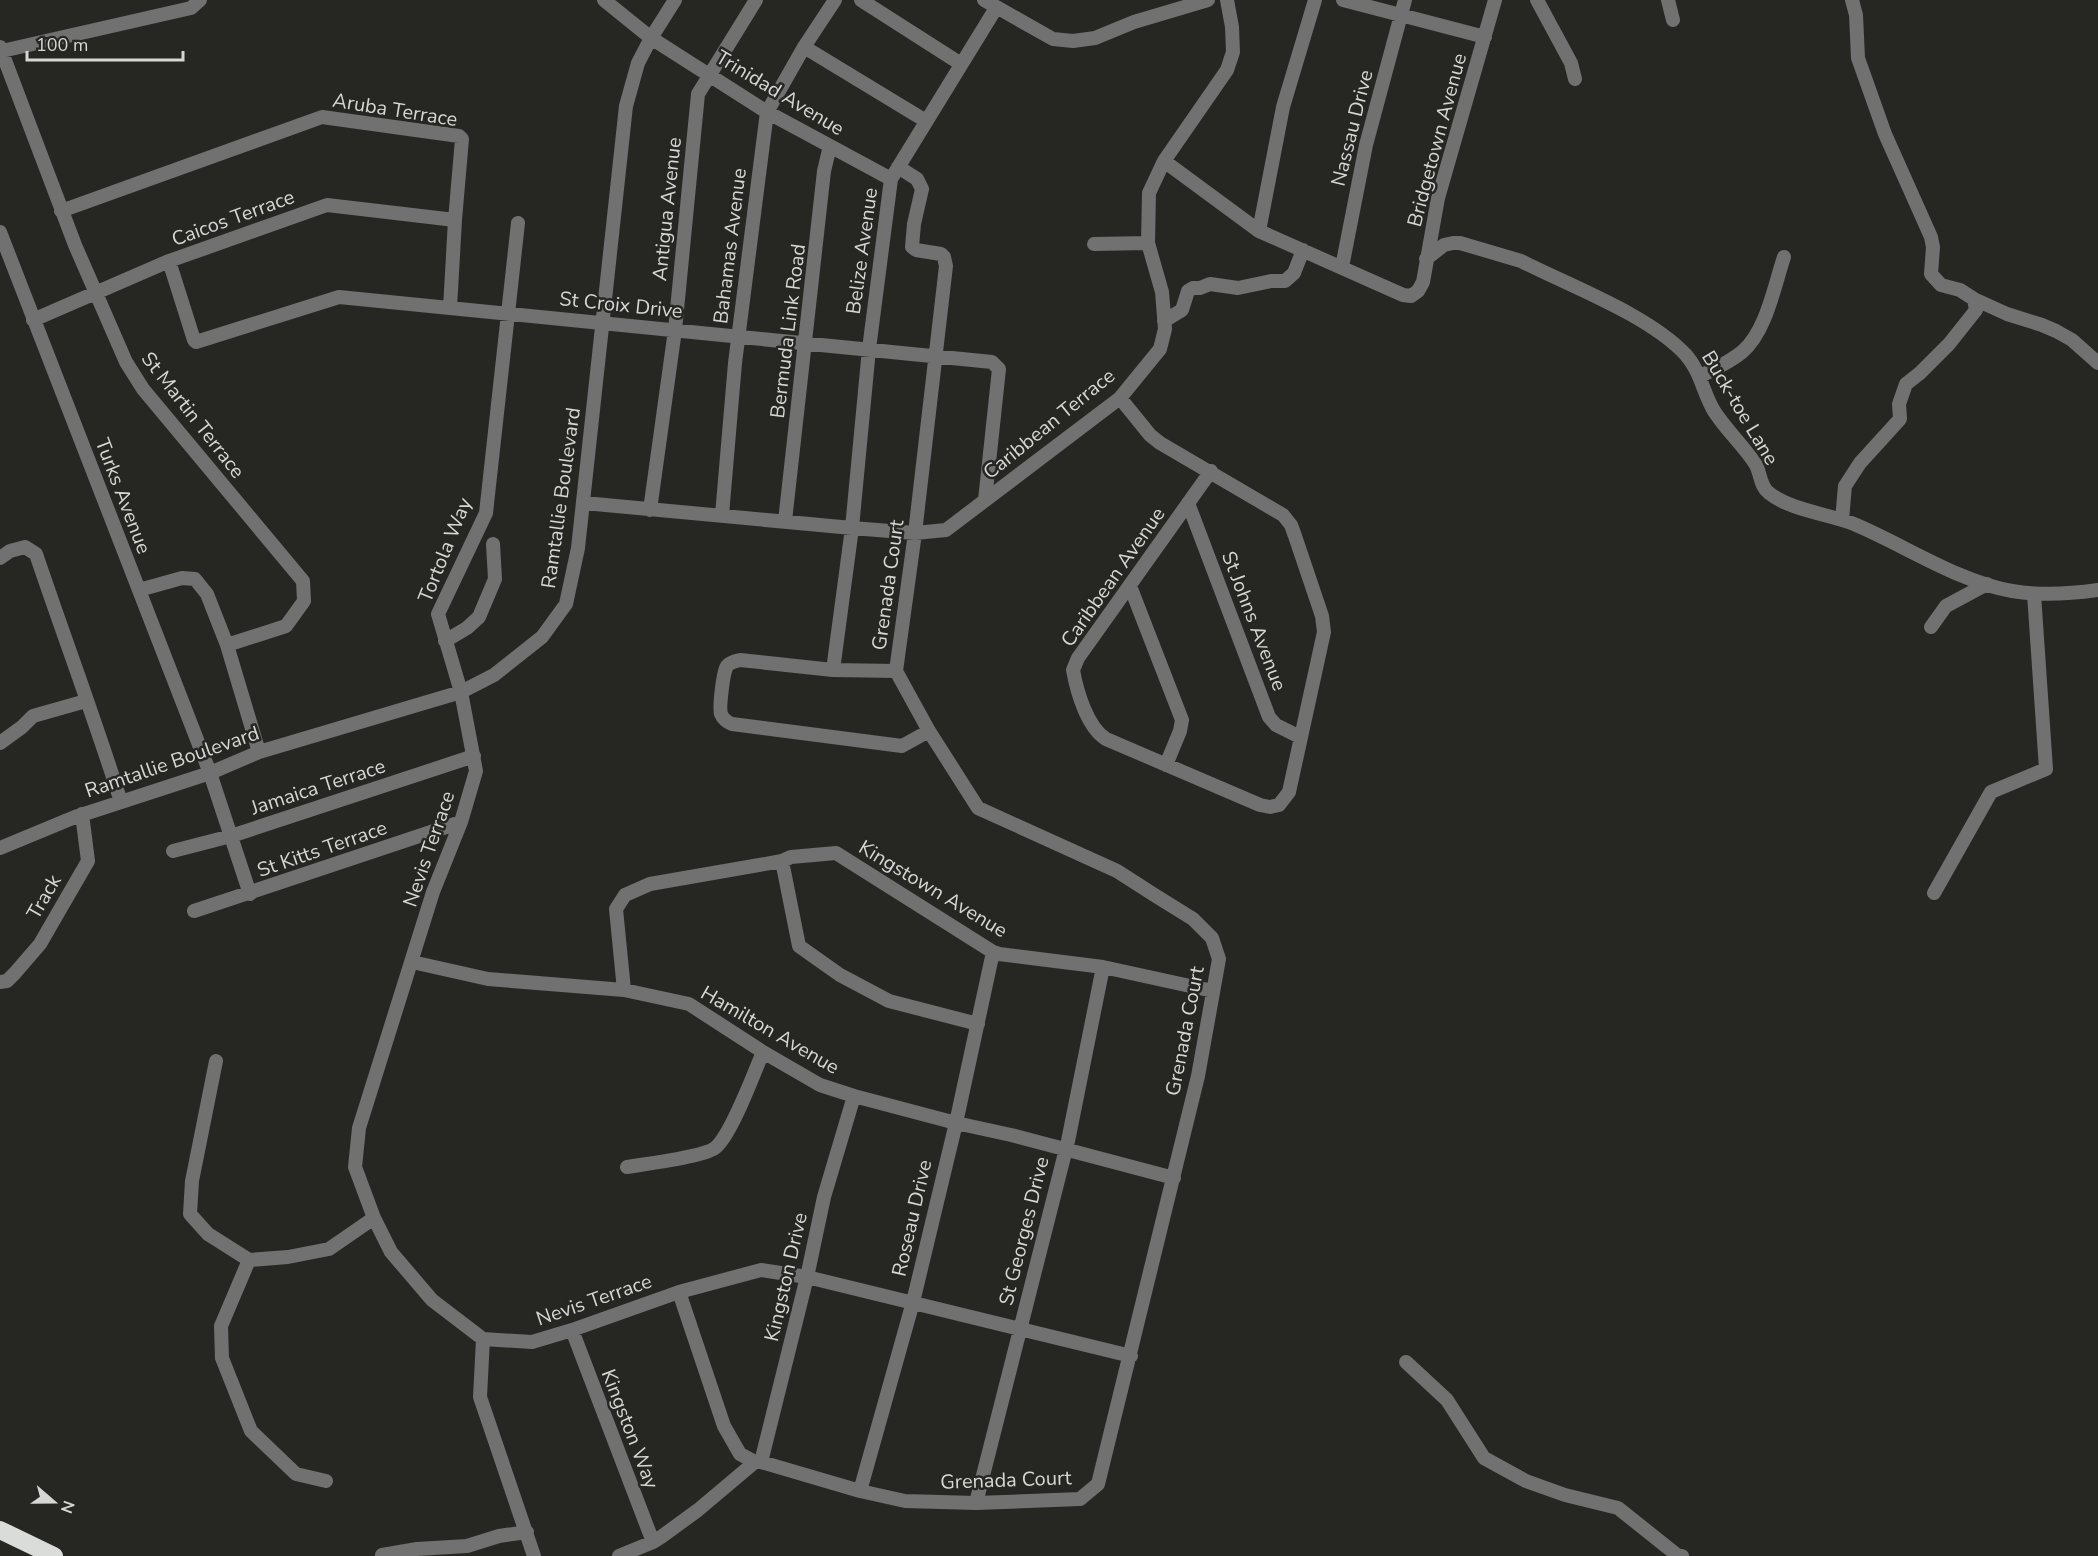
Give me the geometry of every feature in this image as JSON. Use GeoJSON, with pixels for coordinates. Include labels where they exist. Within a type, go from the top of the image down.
{"type":"FeatureCollection","features":[{"type":"Feature","properties":{"kind":"highway"},"geometry":{"type":"LineString","coordinates":[[0,1530],[54,1556]]}},
{"type":"Feature","properties":{"kind":"street"},"geometry":{"type":"LineString","coordinates":[[1,49],[191,8],[200,0]]}},
{"type":"Feature","properties":{"kind":"street","name":"Trinidad Avenue"},"geometry":{"type":"LineString","coordinates":[[604,0],[651,38],[767,112],[830,146],[895,173],[917,179],[922,189],[914,224],[912,248],[941,254],[946,266],[935,356]]}},
{"type":"Feature","properties":{"kind":"street","name":"Ramtallie Boulevard"},"geometry":{"type":"LineString","coordinates":[[0,848],[82,814],[210,773],[259,752],[461,692],[494,675],[542,637],[566,604],[578,549],[626,106],[638,63],[675,0]]}},
{"type":"Feature","properties":{"kind":"street","name":"Antigua Avenue"},"geometry":{"type":"LineString","coordinates":[[651,510],[675,330],[698,94],[756,0]]}},
{"type":"Feature","properties":{"kind":"street","name":"Bahamas Avenue"},"geometry":{"type":"LineString","coordinates":[[722,515],[738,336],[767,112],[804,47],[835,0]]}},
{"type":"Feature","properties":{"kind":"street"},"geometry":{"type":"LineString","coordinates":[[861,0],[961,64]]}},
{"type":"Feature","properties":{"kind":"street"},"geometry":{"type":"LineString","coordinates":[[990,4],[1053,39],[1072,41],[1095,38],[1134,22],[1208,0]]}},
{"type":"Feature","properties":{"kind":"street","name":"Caribbean Terrace"},"geometry":{"type":"LineString","coordinates":[[584,503],[915,533],[945,531],[1120,399],[1160,349],[1165,329],[1161,292],[1148,243],[1149,193],[1164,161],[1227,70],[1233,44],[1227,0]]}},
{"type":"Feature","properties":{"kind":"street"},"geometry":{"type":"LineString","coordinates":[[1259,231],[1283,107],[1315,0]]}},
{"type":"Feature","properties":{"kind":"street"},"geometry":{"type":"LineString","coordinates":[[1343,0],[1485,37]]}},
{"type":"Feature","properties":{"kind":"street","name":"Nassau Drive"},"geometry":{"type":"LineString","coordinates":[[1342,267],[1366,145],[1405,0]]}},
{"type":"Feature","properties":{"kind":"street","name":"Bridgetown Avenue"},"geometry":{"type":"LineString","coordinates":[[1342,267],[1403,295],[1411,296],[1418,291],[1423,282],[1445,172],[1495,0]]}},
{"type":"Feature","properties":{"kind":"street"},"geometry":{"type":"LineString","coordinates":[[1537,0],[1571,63],[1575,79]]}},
{"type":"Feature","properties":{"kind":"street"},"geometry":{"type":"LineString","coordinates":[[1668,0],[1673,20]]}},
{"type":"Feature","properties":{"kind":"street"},"geometry":{"type":"LineString","coordinates":[[1852,0],[1856,15],[1858,58],[1885,134],[1934,247],[1931,274],[1941,285],[1960,290],[2007,314],[2042,324],[2056,331],[2072,340],[2098,363]]}},
{"type":"Feature","properties":{"kind":"street","name":"Belize Avenue"},"geometry":{"type":"LineString","coordinates":[[833,670],[852,528],[869,349],[895,173],[961,64],[990,4]]}},
{"type":"Feature","properties":{"kind":"street"},"geometry":{"type":"LineString","coordinates":[[804,47],[926,121]]}},
{"type":"Feature","properties":{"kind":"street","name":"St Martin Terrace"},"geometry":{"type":"LineString","coordinates":[[1,49],[61,211],[126,363],[144,389],[303,581],[304,601],[286,626],[227,645]]}},
{"type":"Feature","properties":{"kind":"street","name":"Aruba Terrace"},"geometry":{"type":"LineString","coordinates":[[61,211],[322,117],[461,137],[450,308]]}},
{"type":"Feature","properties":{"kind":"street","name":"Bermuda Link Road"},"geometry":{"type":"LineString","coordinates":[[785,521],[824,171],[830,146]]}},
{"type":"Feature","properties":{"kind":"street"},"geometry":{"type":"LineString","coordinates":[[1164,161],[1259,231],[1342,267]]}},
{"type":"Feature","properties":{"kind":"street","name":"Caicos Terrace"},"geometry":{"type":"LineString","coordinates":[[33,320],[169,261],[327,205],[455,220]]}},
{"type":"Feature","properties":{"kind":"street","name":"Tortola Way"},"geometry":{"type":"LineString","coordinates":[[461,692],[438,614],[486,513],[518,223]]}},
{"type":"Feature","properties":{"kind":"street","name":"Turks Avenue"},"geometry":{"type":"LineString","coordinates":[[0,232],[210,773],[250,894]]}},
{"type":"Feature","properties":{"kind":"street"},"geometry":{"type":"LineString","coordinates":[[1094,244],[1148,243]]}},
{"type":"Feature","properties":{"kind":"street","name":"Buck-toe Lane"},"geometry":{"type":"LineString","coordinates":[[1426,259],[1444,245],[1460,243],[1521,261],[1647,325],[1686,356],[1701,376],[1707,399],[1716,414],[1756,466],[1763,487],[1768,493],[1787,503],[1842,520],[1987,584],[2011,591],[2034,594],[2074,594],[2098,590]]}},
{"type":"Feature","properties":{"kind":"street"},"geometry":{"type":"LineString","coordinates":[[1164,321],[1182,310],[1188,291],[1193,288],[1210,284],[1238,288],[1285,281],[1294,273],[1303,250]]}},
{"type":"Feature","properties":{"kind":"street"},"geometry":{"type":"LineString","coordinates":[[1701,376],[1731,359],[1751,343],[1759,331],[1784,257]]}},
{"type":"Feature","properties":{"kind":"street","name":"St Croix Drive"},"geometry":{"type":"LineString","coordinates":[[169,261],[196,342],[339,297],[992,362],[999,369],[985,500]]}},
{"type":"Feature","properties":{"kind":"street"},"geometry":{"type":"LineString","coordinates":[[1842,520],[1845,486],[1860,463],[1900,419],[1899,404],[1906,384],[1920,374],[1949,344],[1976,310],[1974,299]]}},
{"type":"Feature","properties":{"kind":"street","name":"Grenada Court"},"geometry":{"type":"LineString","coordinates":[[679,1292],[724,1426],[740,1454],[758,1462],[905,1502],[976,1503],[1080,1499],[1098,1484],[1198,1076],[1219,959],[1212,938],[1192,919],[1117,871],[978,808],[929,731],[896,671],[915,533],[935,356]]}},
{"type":"Feature","properties":{"kind":"street","name":"Caribbean Avenue"},"geometry":{"type":"LineString","coordinates":[[1120,399],[1150,435],[1211,471],[1283,515],[1291,525],[1322,616],[1324,632],[1323,645],[1289,792],[1279,805],[1270,807],[1260,805],[1098,734],[1091,725],[1073,670],[1078,658],[1211,471]]}},
{"type":"Feature","properties":{"kind":"street","name":"St Johns Avenue"},"geometry":{"type":"LineString","coordinates":[[1188,503],[1269,717],[1276,725],[1300,737]]}},
{"type":"Feature","properties":{"kind":"street"},"geometry":{"type":"LineString","coordinates":[[445,641],[480,617],[495,579],[493,544]]}},
{"type":"Feature","properties":{"kind":"street"},"geometry":{"type":"LineString","coordinates":[[0,558],[10,551],[25,547],[36,554],[121,802]]}},
{"type":"Feature","properties":{"kind":"street"},"geometry":{"type":"LineString","coordinates":[[139,590],[182,578],[195,579],[207,594],[227,645],[259,752]]}},
{"type":"Feature","properties":{"kind":"street"},"geometry":{"type":"LineString","coordinates":[[1930,627],[1946,606],[1987,584]]}},
{"type":"Feature","properties":{"kind":"street"},"geometry":{"type":"LineString","coordinates":[[1130,586],[1182,720],[1166,765]]}},
{"type":"Feature","properties":{"kind":"street"},"geometry":{"type":"LineString","coordinates":[[1934,893],[1990,792],[2046,769],[2034,594]]}},
{"type":"Feature","properties":{"kind":"street"},"geometry":{"type":"LineString","coordinates":[[896,671],[833,670],[740,660],[727,666],[720,713],[732,724],[902,746],[929,731]]}},
{"type":"Feature","properties":{"kind":"street","name":"Nevis Terrace"},"geometry":{"type":"LineString","coordinates":[[461,692],[476,771],[461,822],[433,892],[385,1041],[359,1128],[355,1167],[374,1218],[391,1252],[432,1300],[483,1339],[532,1342],[679,1292],[761,1270],[807,1277],[1131,1356]]}},
{"type":"Feature","properties":{"kind":"street"},"geometry":{"type":"LineString","coordinates":[[0,743],[33,716],[86,701]]}},
{"type":"Feature","properties":{"kind":"street","name":"Jamaica Terrace"},"geometry":{"type":"LineString","coordinates":[[173,851],[231,836],[474,756]]}},
{"type":"Feature","properties":{"kind":"street","name":"Track"},"geometry":{"type":"LineString","coordinates":[[0,982],[7,981],[39,944],[88,861],[82,814]]}},
{"type":"Feature","properties":{"kind":"street","name":"St Kitts Terrace"},"geometry":{"type":"LineString","coordinates":[[194,911],[461,822]]}},
{"type":"Feature","properties":{"kind":"street","name":"Kingstown Avenue"},"geometry":{"type":"LineString","coordinates":[[624,990],[616,909],[625,895],[650,884],[782,861],[791,857],[836,853],[993,952],[1103,967],[1213,991]]}},
{"type":"Feature","properties":{"kind":"street"},"geometry":{"type":"LineString","coordinates":[[782,861],[799,946],[840,975],[889,1000],[978,1024]]}},
{"type":"Feature","properties":{"kind":"street","name":"Roseau Drive"},"geometry":{"type":"LineString","coordinates":[[860,1491],[912,1302],[956,1123],[993,952]]}},
{"type":"Feature","properties":{"kind":"street","name":"Hamilton Avenue"},"geometry":{"type":"LineString","coordinates":[[412,962],[488,979],[624,990],[689,1004],[763,1052],[820,1085],[956,1123],[1011,1135],[1173,1178]]}},
{"type":"Feature","properties":{"kind":"street","name":"St Georges Drive"},"geometry":{"type":"LineString","coordinates":[[976,1503],[1065,1150],[1103,967]]}},
{"type":"Feature","properties":{"kind":"street"},"geometry":{"type":"LineString","coordinates":[[627,1167],[700,1154],[715,1148],[731,1125],[763,1052]]}},
{"type":"Feature","properties":{"kind":"street"},"geometry":{"type":"LineString","coordinates":[[216,1061],[192,1181],[189,1214],[208,1234],[249,1260],[288,1257],[329,1249],[374,1218]]}},
{"type":"Feature","properties":{"kind":"street","name":"Kingston Drive"},"geometry":{"type":"LineString","coordinates":[[758,1462],[807,1277],[824,1197],[854,1096]]}},
{"type":"Feature","properties":{"kind":"street"},"geometry":{"type":"LineString","coordinates":[[249,1260],[221,1326],[222,1359],[251,1431],[296,1474],[326,1481]]}},
{"type":"Feature","properties":{"kind":"street","name":"Kingston Way"},"geometry":{"type":"LineString","coordinates":[[572,1330],[653,1542]]}},
{"type":"Feature","properties":{"kind":"street"},"geometry":{"type":"LineString","coordinates":[[483,1339],[480,1397],[534,1556]]}},
{"type":"Feature","properties":{"kind":"street"},"geometry":{"type":"LineString","coordinates":[[1406,1362],[1447,1400],[1484,1458],[1526,1481],[1565,1495],[1618,1508],[1677,1555],[1682,1556]]}},
{"type":"Feature","properties":{"kind":"street"},"geometry":{"type":"LineString","coordinates":[[619,1556],[653,1542],[698,1510],[758,1462]]}},
{"type":"Feature","properties":{"kind":"street"},"geometry":{"type":"LineString","coordinates":[[382,1555],[467,1546],[499,1536],[527,1532]]}}]}
